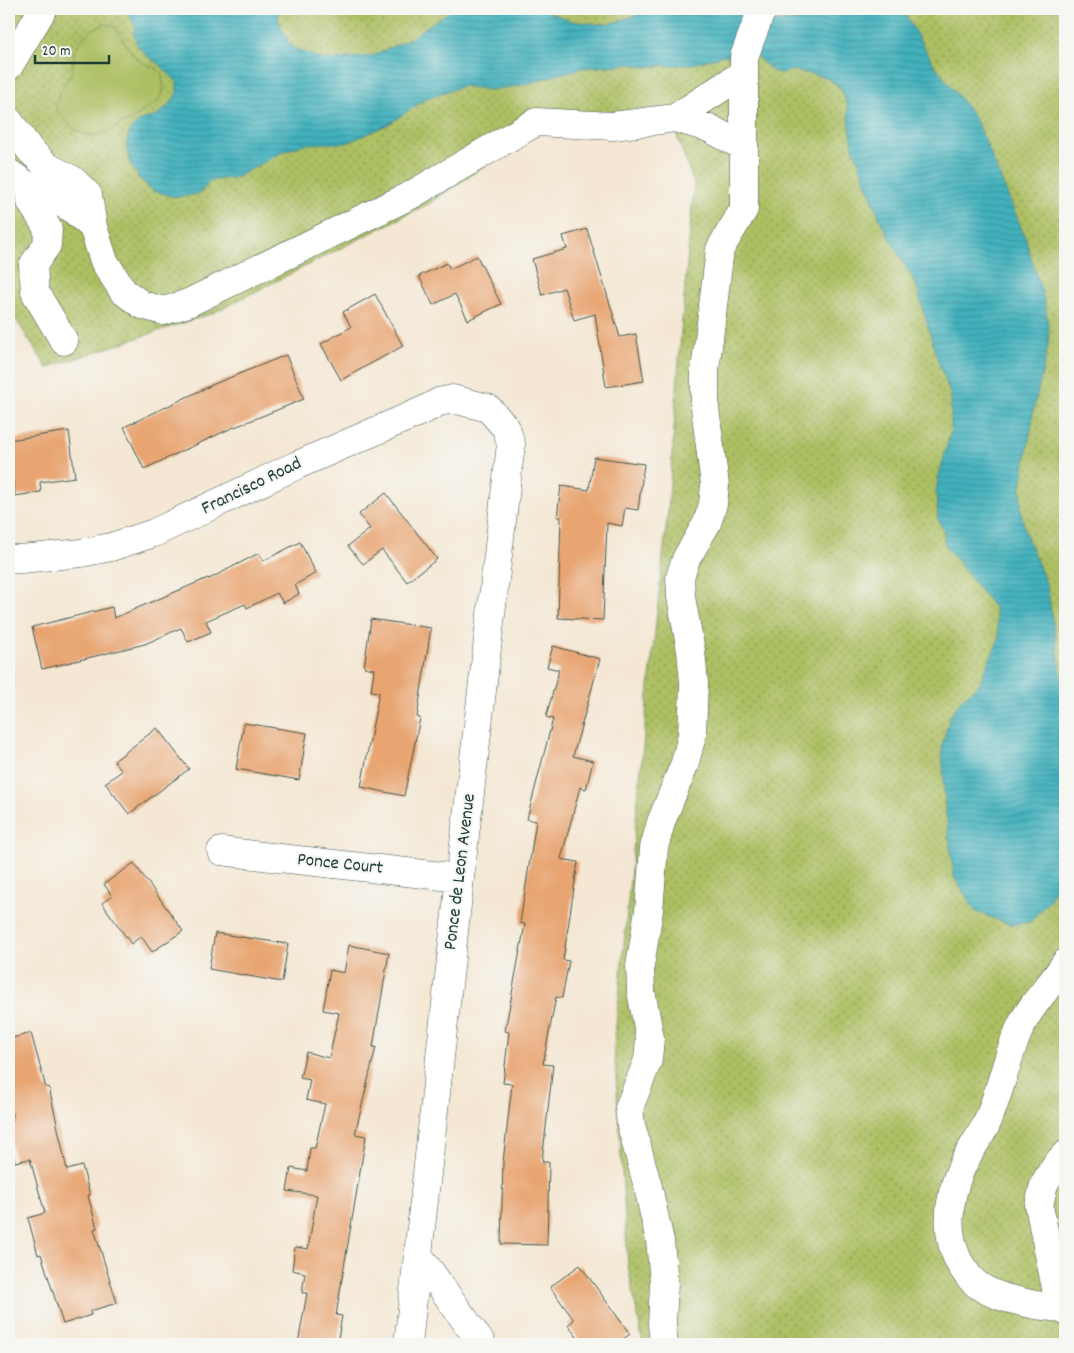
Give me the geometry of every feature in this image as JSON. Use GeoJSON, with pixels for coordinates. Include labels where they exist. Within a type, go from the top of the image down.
{"type":"FeatureCollection","features":[{"type":"Feature","properties":{"kind":"street"},"geometry":{"type":"LineString","coordinates":[[9,66],[42,9]]}},
{"type":"Feature","properties":{"kind":"street"},"geometry":{"type":"LineString","coordinates":[[664,1344],[662,1325],[664,1282],[660,1241],[631,1125],[629,1108],[648,1060],[650,1038],[641,991],[640,966],[649,910],[654,848],[661,822],[684,763],[692,735],[694,683],[680,577],[686,558],[707,524],[713,504],[715,485],[705,408],[705,371],[720,249],[744,209],[744,65],[762,11]]}},
{"type":"Feature","properties":{"kind":"street"},"geometry":{"type":"LineString","coordinates":[[676,118],[744,65]]}},
{"type":"Feature","properties":{"kind":"street"},"geometry":{"type":"LineString","coordinates":[[9,121],[30,150],[48,167],[74,180],[88,195],[93,227],[104,261],[123,291],[142,305],[164,311],[188,303],[411,195],[536,122],[613,126],[676,118],[709,128],[744,147]]}},
{"type":"Feature","properties":{"kind":"street"},"geometry":{"type":"LineString","coordinates":[[9,173],[31,188],[71,208],[93,227]]}},
{"type":"Feature","properties":{"kind":"street"},"geometry":{"type":"LineString","coordinates":[[31,188],[31,202],[48,230],[47,245],[33,265],[35,292],[64,341]]}},
{"type":"Feature","properties":{"kind":"street","name":"Francisco Road"},"geometry":{"type":"LineString","coordinates":[[9,558],[21,559],[81,553],[111,547],[154,533],[295,466],[439,402],[453,399],[488,408]]}},
{"type":"Feature","properties":{"kind":"street","name":"Ponce de Leon Avenue"},"geometry":{"type":"LineString","coordinates":[[408,1344],[460,878],[512,444],[506,428],[488,408]]}},
{"type":"Feature","properties":{"kind":"street","name":"Ponce Court"},"geometry":{"type":"LineString","coordinates":[[221,851],[460,878]]}},
{"type":"Feature","properties":{"kind":"street"},"geometry":{"type":"LineString","coordinates":[[1065,962],[1034,1004],[1020,1028],[986,1125],[962,1165],[953,1191],[948,1216],[951,1242],[960,1265],[974,1282],[995,1295],[1063,1310],[1039,1206],[1044,1184],[1055,1166],[1065,1155]]}},
{"type":"Feature","properties":{"kind":"street"},"geometry":{"type":"LineString","coordinates":[[419,1256],[482,1344]]}},
{"type":"Feature","properties":{"kind":"green space"},"geometry":{"type":"Polygon","coordinates":[[[9,9],[1065,9],[1065,1344],[643,1344],[628,1266],[614,1046],[668,510],[694,184],[670,116],[549,121],[430,203],[213,313],[47,368],[9,309],[9,9]]]}},
{"type":"Feature","properties":{"kind":"green space"},"geometry":{"type":"Polygon","coordinates":[[[105,24],[114,26],[133,55],[156,69],[162,75],[164,89],[158,101],[129,121],[108,132],[95,135],[83,134],[74,129],[61,116],[56,108],[58,96],[71,74],[75,51],[80,41],[90,31],[105,24]]]}},
{"type":"Feature","properties":{"kind":"water"},"geometry":{"type":"Polygon","coordinates":[[[122,9],[277,9],[279,22],[289,43],[298,50],[325,60],[372,56],[409,39],[456,9],[541,9],[572,21],[597,24],[612,23],[655,9],[750,9],[754,13],[775,22],[800,20],[826,9],[902,9],[933,63],[979,126],[1025,237],[1045,304],[1049,332],[1048,347],[1033,412],[1021,486],[1021,512],[1026,534],[1047,586],[1065,697],[1065,862],[1050,899],[1030,922],[1012,925],[976,912],[954,877],[945,807],[942,746],[950,715],[963,698],[979,684],[999,638],[995,609],[947,548],[944,540],[944,531],[938,520],[936,492],[951,430],[951,396],[936,355],[916,285],[881,222],[853,147],[847,104],[840,87],[825,77],[791,70],[781,74],[773,71],[755,55],[725,55],[693,64],[644,67],[632,64],[582,68],[518,86],[489,90],[463,86],[427,98],[389,124],[347,143],[305,144],[282,152],[237,177],[210,181],[199,194],[176,197],[153,191],[139,178],[130,164],[126,146],[130,130],[143,119],[155,117],[170,104],[177,93],[177,82],[137,45],[134,33],[135,26],[129,14],[122,9]]]}},
{"type":"Feature","properties":{"kind":"building"},"geometry":{"type":"Polygon","coordinates":[[[587,229],[620,337],[636,334],[644,381],[606,387],[595,314],[574,320],[564,288],[542,295],[532,259],[567,249],[563,236],[587,229]]]}},
{"type":"Feature","properties":{"kind":"building"},"geometry":{"type":"Polygon","coordinates":[[[477,256],[501,304],[468,320],[455,294],[433,305],[419,276],[447,263],[450,269],[477,256]]]}},
{"type":"Feature","properties":{"kind":"building"},"geometry":{"type":"Polygon","coordinates":[[[375,294],[403,346],[341,380],[321,344],[351,327],[343,312],[375,294]]]}},
{"type":"Feature","properties":{"kind":"building"},"geometry":{"type":"Polygon","coordinates":[[[286,355],[304,399],[234,427],[144,469],[124,427],[214,384],[286,355]]]}},
{"type":"Feature","properties":{"kind":"building"},"geometry":{"type":"Polygon","coordinates":[[[69,431],[75,477],[40,482],[41,492],[15,496],[9,440],[69,431]]]}},
{"type":"Feature","properties":{"kind":"building"},"geometry":{"type":"Polygon","coordinates":[[[594,457],[644,464],[638,510],[625,508],[622,526],[607,523],[603,620],[558,618],[561,517],[557,517],[561,486],[589,490],[594,457]]]}},
{"type":"Feature","properties":{"kind":"building"},"geometry":{"type":"Polygon","coordinates":[[[386,493],[437,559],[407,582],[382,550],[363,564],[348,546],[370,529],[359,514],[386,493]]]}},
{"type":"Feature","properties":{"kind":"building"},"geometry":{"type":"Polygon","coordinates":[[[300,542],[316,573],[295,585],[299,594],[283,603],[277,593],[247,608],[245,604],[206,621],[211,632],[188,642],[181,628],[145,644],[42,669],[32,627],[112,607],[114,618],[209,579],[259,553],[263,561],[300,542]]]}},
{"type":"Feature","properties":{"kind":"building"},"geometry":{"type":"Polygon","coordinates":[[[371,619],[431,628],[417,717],[420,718],[404,796],[361,787],[379,692],[371,691],[374,669],[364,667],[371,619]]]}},
{"type":"Feature","properties":{"kind":"building"},"geometry":{"type":"Polygon","coordinates":[[[553,646],[600,659],[573,756],[593,761],[586,789],[580,787],[561,859],[578,862],[563,960],[569,961],[562,998],[556,997],[543,1064],[553,1065],[542,1162],[549,1162],[547,1245],[501,1244],[503,1162],[512,1084],[503,1083],[509,1032],[505,1031],[525,924],[520,923],[536,821],[527,819],[553,719],[546,717],[559,670],[547,667],[553,646]]]}},
{"type":"Feature","properties":{"kind":"building"},"geometry":{"type":"Polygon","coordinates":[[[244,723],[307,733],[299,780],[236,769],[244,723]]]}},
{"type":"Feature","properties":{"kind":"building"},"geometry":{"type":"Polygon","coordinates":[[[157,728],[189,769],[129,814],[105,783],[122,771],[114,761],[157,728]]]}},
{"type":"Feature","properties":{"kind":"building"},"geometry":{"type":"Polygon","coordinates":[[[134,863],[183,931],[152,952],[141,936],[131,944],[102,903],[112,896],[104,884],[134,863]]]}},
{"type":"Feature","properties":{"kind":"building"},"geometry":{"type":"Polygon","coordinates":[[[215,933],[288,944],[282,982],[209,969],[215,933]]]}},
{"type":"Feature","properties":{"kind":"building"},"geometry":{"type":"Polygon","coordinates":[[[349,945],[389,953],[373,1047],[376,1047],[355,1134],[366,1136],[336,1315],[342,1316],[337,1344],[298,1344],[307,1293],[302,1293],[305,1273],[292,1270],[295,1247],[308,1249],[317,1195],[287,1191],[291,1168],[307,1171],[310,1148],[315,1148],[325,1104],[306,1100],[310,1080],[300,1078],[306,1052],[329,1058],[339,1013],[323,1010],[330,970],[344,973],[349,945]]]}},
{"type":"Feature","properties":{"kind":"building"},"geometry":{"type":"Polygon","coordinates":[[[31,1033],[46,1088],[49,1087],[67,1170],[82,1166],[97,1228],[94,1229],[117,1303],[90,1311],[91,1315],[63,1324],[41,1254],[38,1255],[28,1218],[45,1213],[30,1159],[15,1162],[9,1133],[9,1121],[13,1120],[9,1100],[9,1039],[31,1033]]]}},
{"type":"Feature","properties":{"kind":"building"},"geometry":{"type":"Polygon","coordinates":[[[580,1265],[630,1334],[616,1344],[582,1344],[568,1325],[574,1320],[550,1287],[580,1265]]]}}]}
